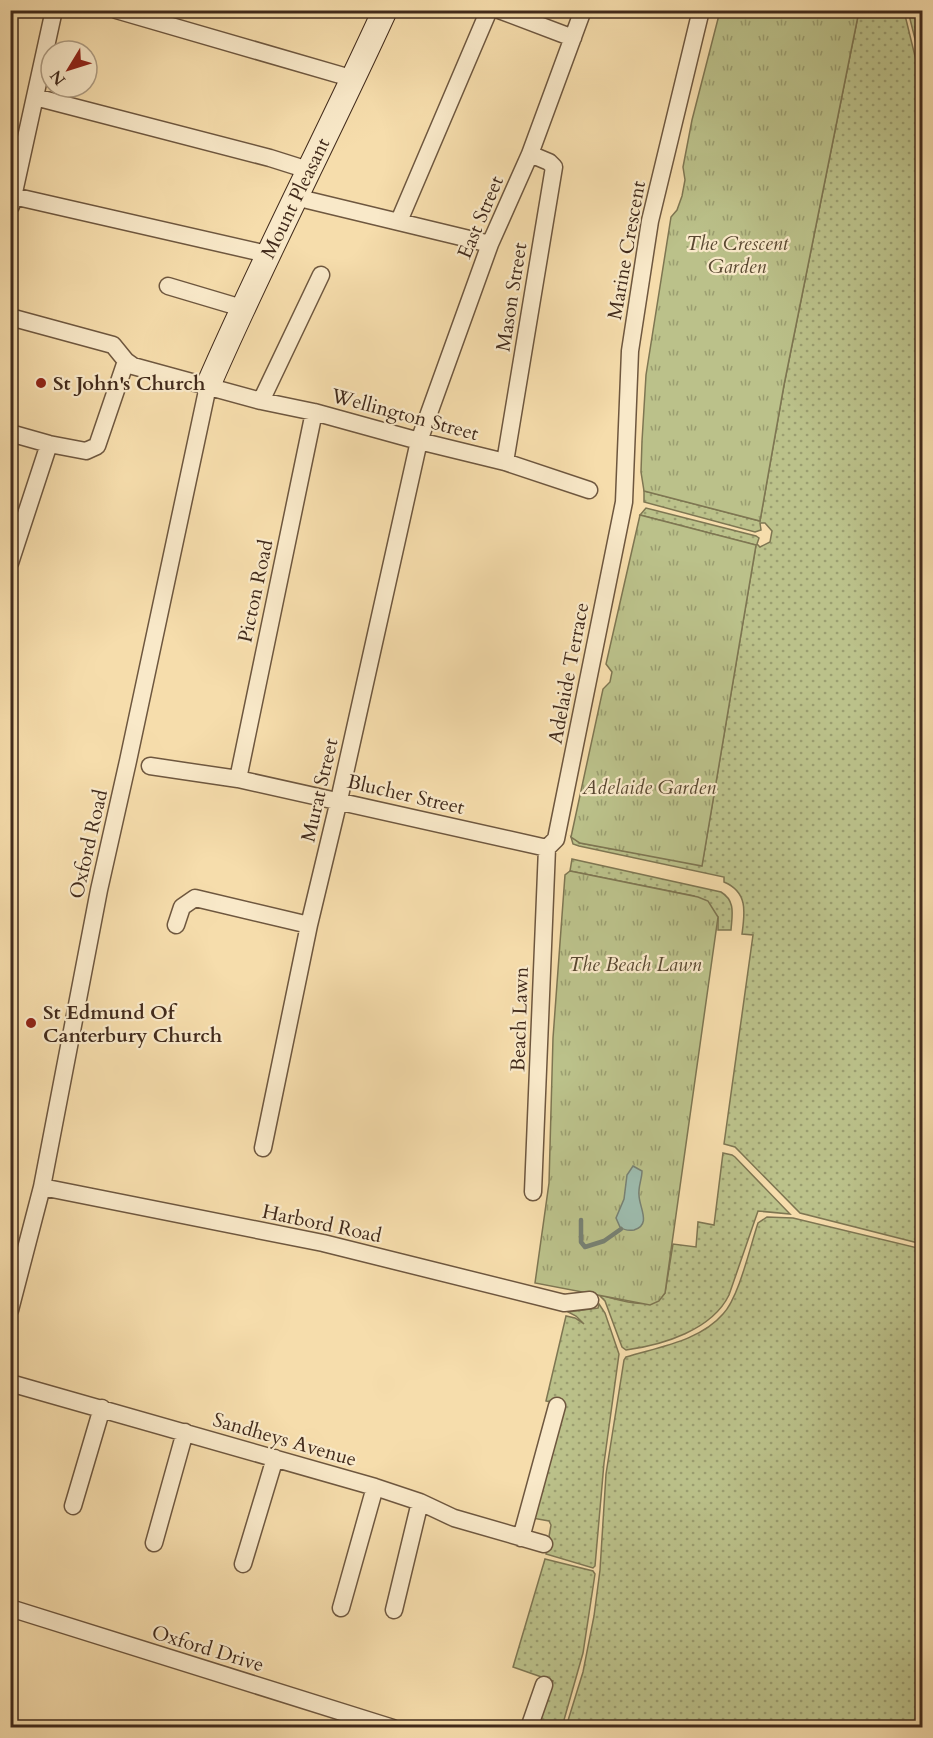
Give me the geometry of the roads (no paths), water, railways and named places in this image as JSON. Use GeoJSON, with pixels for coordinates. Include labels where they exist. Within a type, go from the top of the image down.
{"type":"FeatureCollection","features":[{"type":"Feature","properties":{"kind":"street"},"geometry":{"type":"LineString","coordinates":[[54,10],[12,201],[267,254]]}},
{"type":"Feature","properties":{"kind":"street"},"geometry":{"type":"LineString","coordinates":[[116,10],[354,79]]}},
{"type":"Feature","properties":{"kind":"street","name":"Mount Pleasant"},"geometry":{"type":"LineString","coordinates":[[208,386],[267,254],[354,79],[385,10]]}},
{"type":"Feature","properties":{"kind":"street"},"geometry":{"type":"LineString","coordinates":[[399,221],[489,10]]}},
{"type":"Feature","properties":{"kind":"street"},"geometry":{"type":"LineString","coordinates":[[499,10],[573,38]]}},
{"type":"Feature","properties":{"kind":"street","name":"East Street"},"geometry":{"type":"LineString","coordinates":[[419,441],[490,244],[530,154],[583,10]]}},
{"type":"Feature","properties":{"kind":"street","name":"Marine Crescent"},"geometry":{"type":"LineString","coordinates":[[624,502],[630,351],[650,221],[701,10]]}},
{"type":"Feature","properties":{"kind":"street"},"geometry":{"type":"LineString","coordinates":[[35,98],[308,170]]}},
{"type":"Feature","properties":{"kind":"street","name":"Mason Street"},"geometry":{"type":"LineString","coordinates":[[505,462],[554,167],[549,162],[530,154]]}},
{"type":"Feature","properties":{"kind":"street"},"geometry":{"type":"LineString","coordinates":[[295,197],[490,244]]}},
{"type":"Feature","properties":{"kind":"street"},"geometry":{"type":"LineString","coordinates":[[261,401],[321,274]]}},
{"type":"Feature","properties":{"kind":"street"},"geometry":{"type":"LineString","coordinates":[[168,286],[242,308]]}},
{"type":"Feature","properties":{"kind":"street","name":"Wellington Street"},"geometry":{"type":"LineString","coordinates":[[10,318],[113,345],[133,366],[261,401],[314,412],[505,462],[589,490]]}},
{"type":"Feature","properties":{"kind":"street"},"geometry":{"type":"LineString","coordinates":[[10,433],[86,451],[97,446],[126,361]]}},
{"type":"Feature","properties":{"kind":"street","name":"Oxford Road"},"geometry":{"type":"LineString","coordinates":[[10,1310],[14,1284],[42,1187],[99,890],[208,386]]}},
{"type":"Feature","properties":{"kind":"street","name":"Picton Road"},"geometry":{"type":"LineString","coordinates":[[238,778],[314,412]]}},
{"type":"Feature","properties":{"kind":"street","name":"Murat Street"},"geometry":{"type":"LineString","coordinates":[[263,1148],[309,925],[419,441]]}},
{"type":"Feature","properties":{"kind":"street"},"geometry":{"type":"LineString","coordinates":[[12,556],[49,444]]}},
{"type":"Feature","properties":{"kind":"street","name":"Adelaide Terrace"},"geometry":{"type":"LineString","coordinates":[[547,848],[556,839],[624,502]]}},
{"type":"Feature","properties":{"kind":"street","name":"Blucher Street"},"geometry":{"type":"LineString","coordinates":[[150,765],[238,778],[547,848]]}},
{"type":"Feature","properties":{"kind":"street","name":"Beach Lawn"},"geometry":{"type":"LineString","coordinates":[[534,1192],[547,848]]}},
{"type":"Feature","properties":{"kind":"street"},"geometry":{"type":"LineString","coordinates":[[176,925],[182,907],[195,898],[246,918],[309,925]]}},
{"type":"Feature","properties":{"kind":"street","name":"Harbord Road"},"geometry":{"type":"LineString","coordinates":[[42,1187],[323,1243],[564,1303],[590,1300]]}},
{"type":"Feature","properties":{"kind":"street","name":"Sandheys Avenue"},"geometry":{"type":"LineString","coordinates":[[10,1383],[375,1487],[420,1502],[454,1518],[544,1544]]}},
{"type":"Feature","properties":{"kind":"street"},"geometry":{"type":"LineString","coordinates":[[521,1538],[557,1406]]}},
{"type":"Feature","properties":{"kind":"street"},"geometry":{"type":"LineString","coordinates":[[73,1506],[102,1408]]}},
{"type":"Feature","properties":{"kind":"street"},"geometry":{"type":"LineString","coordinates":[[154,1543],[185,1432]]}},
{"type":"Feature","properties":{"kind":"street"},"geometry":{"type":"LineString","coordinates":[[243,1564],[275,1458]]}},
{"type":"Feature","properties":{"kind":"street"},"geometry":{"type":"LineString","coordinates":[[340,1608],[375,1487]]}},
{"type":"Feature","properties":{"kind":"street"},"geometry":{"type":"LineString","coordinates":[[394,1610],[420,1502]]}},
{"type":"Feature","properties":{"kind":"street","name":"Oxford Drive"},"geometry":{"type":"LineString","coordinates":[[10,1608],[393,1728]]}},
{"type":"Feature","properties":{"kind":"street"},"geometry":{"type":"LineString","coordinates":[[530,1728],[544,1685]]}},
{"type":"Feature","properties":{"kind":"waterway"},"geometry":{"type":"LineString","coordinates":[[581,1220],[581,1242],[585,1247],[604,1241],[621,1229]]}},
{"type":"Feature","properties":{"kind":"place","name":"St John's Church"},"geometry":{"type":"Point","coordinates":[41,383]}},
{"type":"Feature","properties":{"kind":"place","name":"St Edmund Of Canterbury Church"},"geometry":{"type":"Point","coordinates":[31,1023]}},
{"type":"Feature","properties":{"kind":"park label","name":"The Crescent Garden"},"geometry":{"type":"Point","coordinates":[737,254]}},
{"type":"Feature","properties":{"kind":"park label","name":"Adelaide Garden"},"geometry":{"type":"Point","coordinates":[649,787]}},
{"type":"Feature","properties":{"kind":"park label","name":"The Beach Lawn"},"geometry":{"type":"Point","coordinates":[635,964]}}]}
